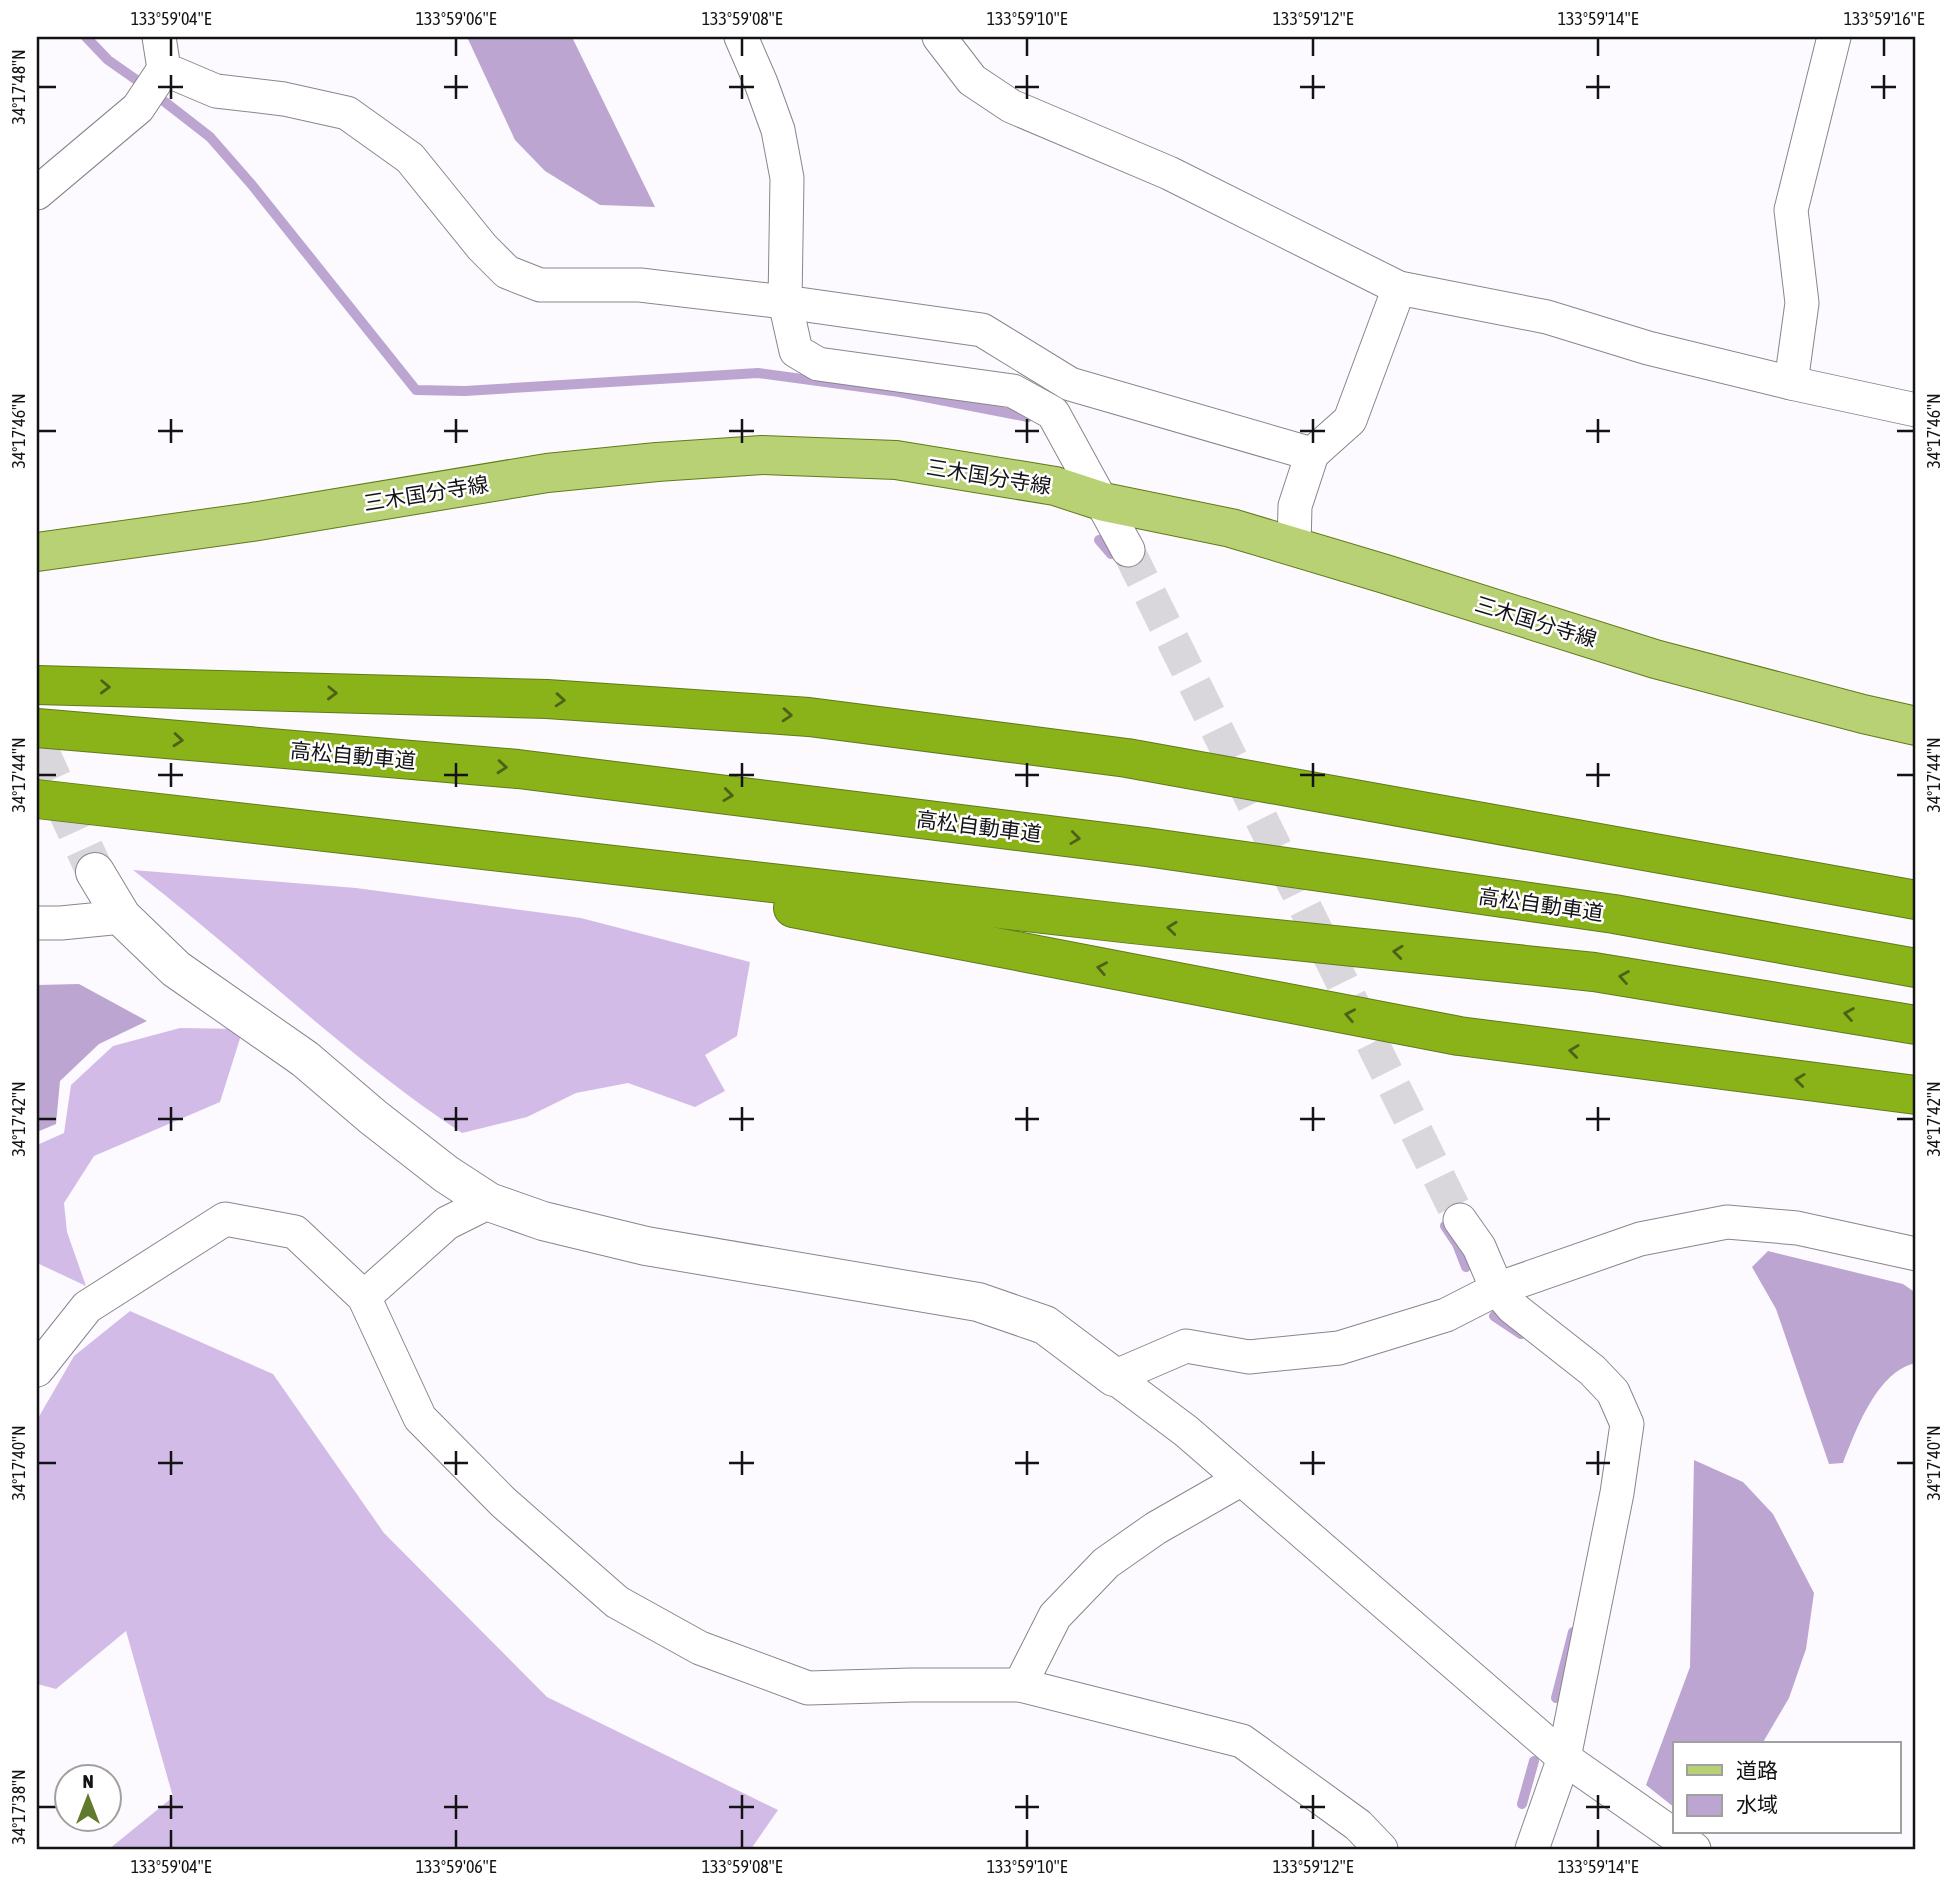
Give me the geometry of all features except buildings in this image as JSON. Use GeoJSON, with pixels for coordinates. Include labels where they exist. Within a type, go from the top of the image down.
{"type":"FeatureCollection","features":[{"type":"Feature","properties":{"kind":"highway"},"geometry":{"type":"LineString","coordinates":[[37,685],[547,699],[809,717],[1127,758],[1916,900]]}},
{"type":"Feature","properties":{"kind":"highway","name":"高松自動車道"},"geometry":{"type":"LineString","coordinates":[[37,728],[518,769],[1105,842],[1614,914],[1916,968]]}},
{"type":"Feature","properties":{"kind":"highway"},"geometry":{"type":"LineString","coordinates":[[37,799],[1131,924],[1594,972],[1916,1025]]}},
{"type":"Feature","properties":{"kind":"highway"},"geometry":{"type":"LineString","coordinates":[[513,852],[1054,960],[1459,1036],[1916,1095]]}},
{"type":"Feature","properties":{"kind":"main road","name":"三木国分寺線"},"geometry":{"type":"LineString","coordinates":[[37,552],[252,522],[547,473],[762,455],[895,460],[1055,486],[1104,502],[1231,528],[1655,659],[1916,726]]}},
{"type":"Feature","properties":{"kind":"street"},"geometry":{"type":"LineString","coordinates":[[37,193],[138,108],[164,69],[159,37]]}},
{"type":"Feature","properties":{"kind":"street"},"geometry":{"type":"LineString","coordinates":[[939,37],[972,80],[1011,106],[1169,173],[1399,288],[1547,317],[1648,348],[1916,410]]}},
{"type":"Feature","properties":{"kind":"street"},"geometry":{"type":"LineString","coordinates":[[1791,383],[1802,303],[1791,210],[1834,37]]}},
{"type":"Feature","properties":{"kind":"street"},"geometry":{"type":"LineString","coordinates":[[747,38],[778,130],[787,178],[785,302],[796,351],[818,364],[1013,391],[1053,413],[1128,550]]}},
{"type":"Feature","properties":{"kind":"street"},"geometry":{"type":"LineString","coordinates":[[164,69],[216,91],[284,99],[347,113],[410,158],[482,247],[507,272],[540,285],[640,285],[982,330],[1070,384],[1312,454]]}},
{"type":"Feature","properties":{"kind":"street"},"geometry":{"type":"LineString","coordinates":[[1294,547],[1295,506],[1312,454],[1350,419],[1399,288]]}},
{"type":"Feature","properties":{"kind":"street"},"geometry":{"type":"LineString","coordinates":[[95,872],[122,917],[176,969],[304,1059],[435,1166],[489,1202],[543,1221],[646,1246],[978,1302],[1045,1325],[1186,1431],[1564,1758],[1673,1834]]}},
{"type":"Feature","properties":{"kind":"street"},"geometry":{"type":"LineString","coordinates":[[37,923],[122,917]]}},
{"type":"Feature","properties":{"kind":"street"},"geometry":{"type":"LineString","coordinates":[[364,1297],[447,1223],[489,1202]]}},
{"type":"Feature","properties":{"kind":"street"},"geometry":{"type":"LineString","coordinates":[[37,1370],[87,1307],[225,1219],[295,1232],[364,1297],[420,1418],[503,1502],[617,1602],[700,1648],[808,1688],[1020,1685],[1242,1741],[1357,1825],[1381,1849]]}},
{"type":"Feature","properties":{"kind":"street"},"geometry":{"type":"LineString","coordinates":[[1460,1220],[1479,1247],[1497,1289],[1512,1307],[1592,1370],[1613,1392],[1627,1424],[1612,1519],[1564,1758],[1532,1849]]}},
{"type":"Feature","properties":{"kind":"street"},"geometry":{"type":"LineString","coordinates":[[1114,1377],[1186,1346],[1249,1357],[1339,1348],[1446,1315],[1497,1289],[1640,1239],[1727,1222],[1797,1228],[1916,1254]]}},
{"type":"Feature","properties":{"kind":"street"},"geometry":{"type":"LineString","coordinates":[[1020,1685],[1055,1616],[1106,1563],[1156,1528],[1240,1480]]}},
{"type":"Feature","properties":{"kind":"street"},"geometry":{"type":"LineString","coordinates":[[1673,1834],[1695,1849]]}},
{"type":"Feature","properties":{"kind":"shaded area"},"geometry":{"type":"Polygon","coordinates":[[[133,870],[356,888],[581,918],[750,962],[737,1036],[705,1055],[725,1091],[695,1107],[628,1083],[576,1093],[527,1117],[462,1133],[377,1071],[133,870]]]}},
{"type":"Feature","properties":{"kind":"shaded area"},"geometry":{"type":"Polygon","coordinates":[[[180,1028],[243,1029],[220,1102],[94,1156],[64,1203],[67,1232],[86,1286],[37,1263],[37,1145],[64,1133],[71,1085],[113,1046],[180,1028]]]}},
{"type":"Feature","properties":{"kind":"shaded area"},"geometry":{"type":"Polygon","coordinates":[[[130,1311],[273,1374],[384,1533],[547,1697],[778,1810],[751,1849],[109,1849],[173,1797],[126,1631],[56,1689],[37,1684],[37,1420],[74,1356],[130,1311]]]}},
{"type":"Feature","properties":{"kind":"water"},"geometry":{"type":"Polygon","coordinates":[[[467,37],[572,37],[655,207],[600,205],[545,171],[515,140],[467,37]]]}},
{"type":"Feature","properties":{"kind":"water"},"geometry":{"type":"Polygon","coordinates":[[[79,984],[147,1021],[99,1044],[60,1081],[56,1124],[37,1132],[37,985],[79,984]]]}},
{"type":"Feature","properties":{"kind":"water"},"geometry":{"type":"Polygon","coordinates":[[[1768,1251],[1903,1284],[1916,1293],[1916,1363],[1902,1368],[1879,1389],[1862,1419],[1843,1463],[1829,1464],[1776,1309],[1752,1267],[1768,1251]]]}},
{"type":"Feature","properties":{"kind":"water"},"geometry":{"type":"Polygon","coordinates":[[[1694,1460],[1743,1482],[1773,1514],[1814,1593],[1806,1649],[1789,1698],[1763,1742],[1673,1742],[1673,1806],[1646,1785],[1690,1667],[1694,1460]]]}},
{"type":"Feature","properties":{"kind":"waterway"},"geometry":{"type":"LineString","coordinates":[[86,37],[108,60],[138,81]]}},
{"type":"Feature","properties":{"kind":"waterway"},"geometry":{"type":"LineString","coordinates":[[165,102],[210,137],[252,185],[416,390],[465,391],[758,373],[899,392],[1028,417]]}},
{"type":"Feature","properties":{"kind":"waterway"},"geometry":{"type":"LineString","coordinates":[[1099,540],[1111,554]]}},
{"type":"Feature","properties":{"kind":"waterway"},"geometry":{"type":"LineString","coordinates":[[1445,1226],[1457,1244],[1466,1267]]}},
{"type":"Feature","properties":{"kind":"waterway"},"geometry":{"type":"LineString","coordinates":[[1494,1316],[1521,1334]]}},
{"type":"Feature","properties":{"kind":"waterway"},"geometry":{"type":"LineString","coordinates":[[1556,1698],[1573,1632]]}},
{"type":"Feature","properties":{"kind":"waterway"},"geometry":{"type":"LineString","coordinates":[[1522,1804],[1534,1761]]}},
{"type":"Feature","properties":{"kind":"tunnel"},"geometry":{"type":"LineString","coordinates":[[1128,550],[1460,1220]]}},
{"type":"Feature","properties":{"kind":"tunnel"},"geometry":{"type":"LineString","coordinates":[[37,745],[95,872]]}}]}
